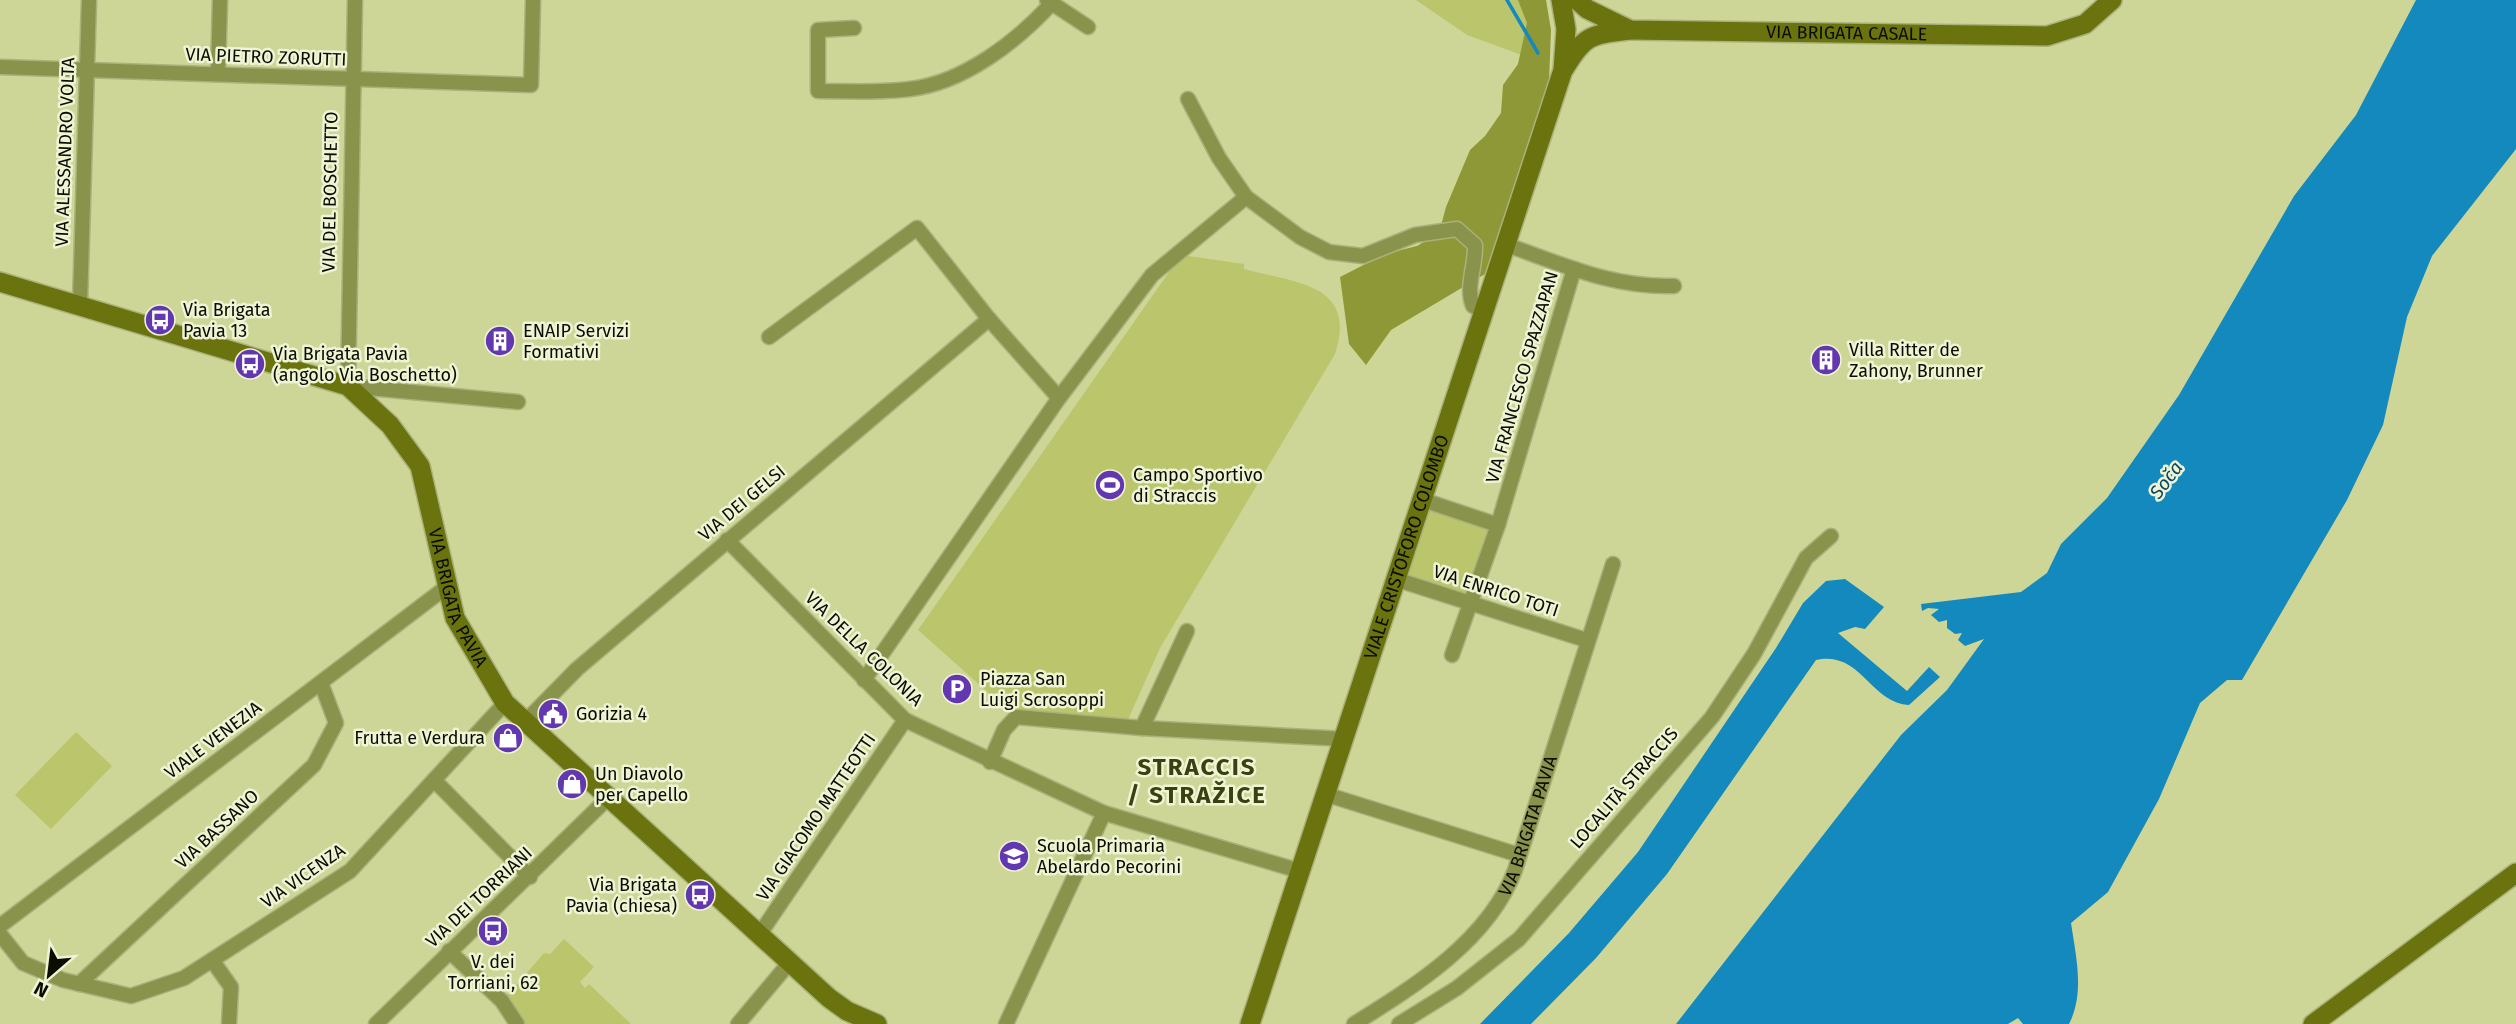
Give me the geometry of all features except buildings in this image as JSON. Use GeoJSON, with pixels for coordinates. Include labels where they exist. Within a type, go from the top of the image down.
{"type":"FeatureCollection","features":[{"type":"Feature","properties":{"kind":"street","name":"VIA ALESSANDRO VOLTA"},"geometry":{"type":"LineString","coordinates":[[80,304],[89,0]]}},
{"type":"Feature","properties":{"kind":"street"},"geometry":{"type":"LineString","coordinates":[[218,74],[220,0]]}},
{"type":"Feature","properties":{"kind":"street","name":"VIA DEL BOSCHETTO"},"geometry":{"type":"LineString","coordinates":[[348,386],[355,0]]}},
{"type":"Feature","properties":{"kind":"street","name":"VIA PIETRO ZORUTTI"},"geometry":{"type":"LineString","coordinates":[[0,67],[531,85],[533,0]]}},
{"type":"Feature","properties":{"kind":"street","name":"VIALE CRISTOFORO COLOMBO"},"geometry":{"type":"LineString","coordinates":[[1250,1024],[1345,738],[1420,499],[1486,311],[1563,70],[1566,29],[1561,0]]}},
{"type":"Feature","properties":{"kind":"street","name":"VIA BRIGATA CASALE"},"geometry":{"type":"LineString","coordinates":[[1577,0],[1587,9],[1630,30],[2047,36],[2085,24],[2105,10],[2112,0]]}},
{"type":"Feature","properties":{"kind":"street"},"geometry":{"type":"LineString","coordinates":[[854,28],[818,30],[817,91],[912,89],[954,78],[1028,30],[1049,2],[1088,27]]}},
{"type":"Feature","properties":{"kind":"street","name":"VIALE CRISTOFORO COLOMBO"},"geometry":{"type":"LineString","coordinates":[[1563,70],[1581,41],[1602,33],[1630,30]]}},
{"type":"Feature","properties":{"kind":"street"},"geometry":{"type":"LineString","coordinates":[[1188,99],[1219,158],[1246,197],[1300,237],[1329,252],[1363,256],[1415,236],[1457,229],[1475,245],[1476,264],[1468,294],[1472,306],[1486,311]]}},
{"type":"Feature","properties":{"kind":"street"},"geometry":{"type":"LineString","coordinates":[[864,680],[1059,398],[1152,275],[1246,197]]}},
{"type":"Feature","properties":{"kind":"street"},"geometry":{"type":"LineString","coordinates":[[769,337],[917,228],[989,319],[1059,398]]}},
{"type":"Feature","properties":{"kind":"street","name":"VIA FRANCESCO SPAZZAPAN"},"geometry":{"type":"LineString","coordinates":[[1452,655],[1498,525],[1574,269],[1507,246]]}},
{"type":"Feature","properties":{"kind":"street"},"geometry":{"type":"LineString","coordinates":[[1574,269],[1615,283],[1674,286]]}},
{"type":"Feature","properties":{"kind":"street","name":"VIA BRIGATA PAVIA"},"geometry":{"type":"LineString","coordinates":[[0,282],[348,386],[390,425],[420,466],[449,585],[454,618],[505,703],[829,998],[847,1011],[877,1024]]}},
{"type":"Feature","properties":{"kind":"street","name":"VIA DEI GELSI"},"geometry":{"type":"LineString","coordinates":[[526,722],[577,669],[989,319]]}},
{"type":"Feature","properties":{"kind":"street"},"geometry":{"type":"LineString","coordinates":[[348,386],[517,402]]}},
{"type":"Feature","properties":{"kind":"street"},"geometry":{"type":"LineString","coordinates":[[1420,499],[1498,525]]}},
{"type":"Feature","properties":{"kind":"street","name":"LOCALITÀ STRACCIS"},"geometry":{"type":"LineString","coordinates":[[1399,1024],[1457,988],[1518,939],[1712,717],[1754,654],[1806,558],[1830,536]]}},
{"type":"Feature","properties":{"kind":"street","name":"VIA DELLA COLONIA"},"geometry":{"type":"LineString","coordinates":[[727,540],[905,720],[1104,813],[1300,871]]}},
{"type":"Feature","properties":{"kind":"street","name":"VIA BRIGATA PAVIA"},"geometry":{"type":"LineString","coordinates":[[1354,1024],[1431,971],[1485,924],[1508,888],[1586,640],[1613,564]]}},
{"type":"Feature","properties":{"kind":"street","name":"VIA ENRICO TOTI"},"geometry":{"type":"LineString","coordinates":[[1395,579],[1586,640]]}},
{"type":"Feature","properties":{"kind":"street","name":"VIALE VENEZIA"},"geometry":{"type":"LineString","coordinates":[[0,926],[449,585]]}},
{"type":"Feature","properties":{"kind":"street"},"geometry":{"type":"LineString","coordinates":[[1142,728],[1187,631]]}},
{"type":"Feature","properties":{"kind":"street","name":"VIA BASSANO"},"geometry":{"type":"LineString","coordinates":[[79,984],[314,765],[337,723],[321,683]]}},
{"type":"Feature","properties":{"kind":"street","name":"VIA VICENZA"},"geometry":{"type":"LineString","coordinates":[[0,934],[23,963],[79,984],[131,996],[184,978],[350,871],[505,703]]}},
{"type":"Feature","properties":{"kind":"street"},"geometry":{"type":"LineString","coordinates":[[990,762],[1003,730],[1016,717],[1142,728],[1345,738]]}},
{"type":"Feature","properties":{"kind":"street","name":"VIA GIACOMO MATTEOTTI"},"geometry":{"type":"LineString","coordinates":[[758,935],[905,720]]}},
{"type":"Feature","properties":{"kind":"street"},"geometry":{"type":"LineString","coordinates":[[434,780],[530,877]]}},
{"type":"Feature","properties":{"kind":"street"},"geometry":{"type":"LineString","coordinates":[[1325,794],[1519,855]]}},
{"type":"Feature","properties":{"kind":"street","name":"VIA DEI TORRIANI"},"geometry":{"type":"LineString","coordinates":[[376,1024],[449,951],[530,877],[609,797]]}},
{"type":"Feature","properties":{"kind":"street"},"geometry":{"type":"LineString","coordinates":[[1006,1024],[1104,813]]}},
{"type":"Feature","properties":{"kind":"street"},"geometry":{"type":"LineString","coordinates":[[2314,1024],[2516,873]]}},
{"type":"Feature","properties":{"kind":"street"},"geometry":{"type":"LineString","coordinates":[[449,951],[502,1001],[517,1024]]}},
{"type":"Feature","properties":{"kind":"street"},"geometry":{"type":"LineString","coordinates":[[212,960],[231,987],[229,1024]]}},
{"type":"Feature","properties":{"kind":"street"},"geometry":{"type":"LineString","coordinates":[[738,1024],[790,962]]}},
{"type":"Feature","properties":{"kind":"green space"},"geometry":{"type":"Polygon","coordinates":[[[1416,0],[1541,0],[1541,62],[1467,35],[1416,0]]]}},
{"type":"Feature","properties":{"kind":"green space"},"geometry":{"type":"Polygon","coordinates":[[[1518,0],[1546,0],[1551,30],[1549,82],[1485,274],[1391,330],[1366,365],[1349,344],[1340,277],[1385,254],[1417,246],[1439,233],[1446,207],[1470,150],[1485,136],[1501,113],[1503,85],[1518,64],[1527,23],[1518,0]]]}},
{"type":"Feature","properties":{"kind":"green space"},"geometry":{"type":"Polygon","coordinates":[[[1181,255],[1244,264],[1244,269],[1301,283],[1317,290],[1330,300],[1338,313],[1340,331],[1335,354],[1160,648],[1126,724],[1009,711],[918,630],[1181,255]]]}},
{"type":"Feature","properties":{"kind":"green space"},"geometry":{"type":"Polygon","coordinates":[[[1420,499],[1498,525],[1470,604],[1395,579],[1420,499]]]}},
{"type":"Feature","properties":{"kind":"green space"},"geometry":{"type":"Polygon","coordinates":[[[76,732],[112,766],[51,829],[15,795],[76,732]]]}},
{"type":"Feature","properties":{"kind":"green space"},"geometry":{"type":"Polygon","coordinates":[[[564,939],[594,967],[580,982],[585,988],[589,984],[631,1024],[523,1024],[506,997],[544,953],[550,954],[564,939]]]}},
{"type":"Feature","properties":{"kind":"water","name":"Soča"},"geometry":{"type":"Polygon","coordinates":[[[2416,0],[2516,0],[2516,149],[2432,256],[2407,317],[2383,425],[2347,500],[2242,680],[2227,680],[2200,703],[2159,799],[2108,892],[2071,923],[2078,987],[2077,1000],[2069,1024],[2023,1024],[2018,1018],[2008,1024],[1676,1024],[1901,735],[1947,690],[1984,639],[1965,646],[1958,640],[1962,633],[1955,634],[1947,628],[1947,620],[1939,622],[1931,615],[1939,609],[1928,608],[1922,611],[1921,604],[2021,592],[2047,573],[2061,544],[2107,498],[2179,395],[2294,196],[2356,115],[2416,0]]]}},
{"type":"Feature","properties":{"kind":"water"},"geometry":{"type":"Polygon","coordinates":[[[1845,579],[1884,607],[1865,629],[1855,627],[1838,633],[1907,691],[1929,667],[1940,677],[1909,705],[1884,696],[1855,669],[1844,663],[1831,659],[1816,660],[1667,874],[1596,958],[1531,1024],[1480,1024],[1569,933],[1638,852],[1776,648],[1803,603],[1826,581],[1845,579]]]}},
{"type":"Feature","properties":{"kind":"waterway"},"geometry":{"type":"LineString","coordinates":[[1507,0],[1538,53]]}},
{"type":"Feature","properties":{"kind":"place","name":"Via Brigata Pavia 13"},"geometry":{"type":"Point","coordinates":[160,320]}},
{"type":"Feature","properties":{"kind":"place","name":"ENAIP Servizi Formativi"},"geometry":{"type":"Point","coordinates":[500,341]}},
{"type":"Feature","properties":{"kind":"place","name":"Villa Ritter de Zahony, Brunner"},"geometry":{"type":"Point","coordinates":[1826,360]}},
{"type":"Feature","properties":{"kind":"place","name":"Via Brigata Pavia (angolo Via Boschetto)"},"geometry":{"type":"Point","coordinates":[250,364]}},
{"type":"Feature","properties":{"kind":"place","name":"Campo Sportivo di Straccis"},"geometry":{"type":"Point","coordinates":[1110,485]}},
{"type":"Feature","properties":{"kind":"place","name":"Piazza San Luigi Scrosoppi"},"geometry":{"type":"Point","coordinates":[957,689]}},
{"type":"Feature","properties":{"kind":"place","name":"Gorizia 4"},"geometry":{"type":"Point","coordinates":[553,714]}},
{"type":"Feature","properties":{"kind":"place","name":"Frutta e Verdura"},"geometry":{"type":"Point","coordinates":[508,738]}},
{"type":"Feature","properties":{"kind":"place","name":"Un Diavolo per Capello"},"geometry":{"type":"Point","coordinates":[572,784]}},
{"type":"Feature","properties":{"kind":"place","name":"Scuola Primaria Abelardo Pecorini"},"geometry":{"type":"Point","coordinates":[1014,856]}},
{"type":"Feature","properties":{"kind":"place","name":"Via Brigata Pavia (chiesa)"},"geometry":{"type":"Point","coordinates":[700,895]}},
{"type":"Feature","properties":{"kind":"place","name":"V. dei Torriani, 62"},"geometry":{"type":"Point","coordinates":[493,931]}},
{"type":"Feature","properties":{"kind":"district","name":"STRACCIS / STRAŽICE"},"geometry":{"type":"Point","coordinates":[1197,781]}}]}
